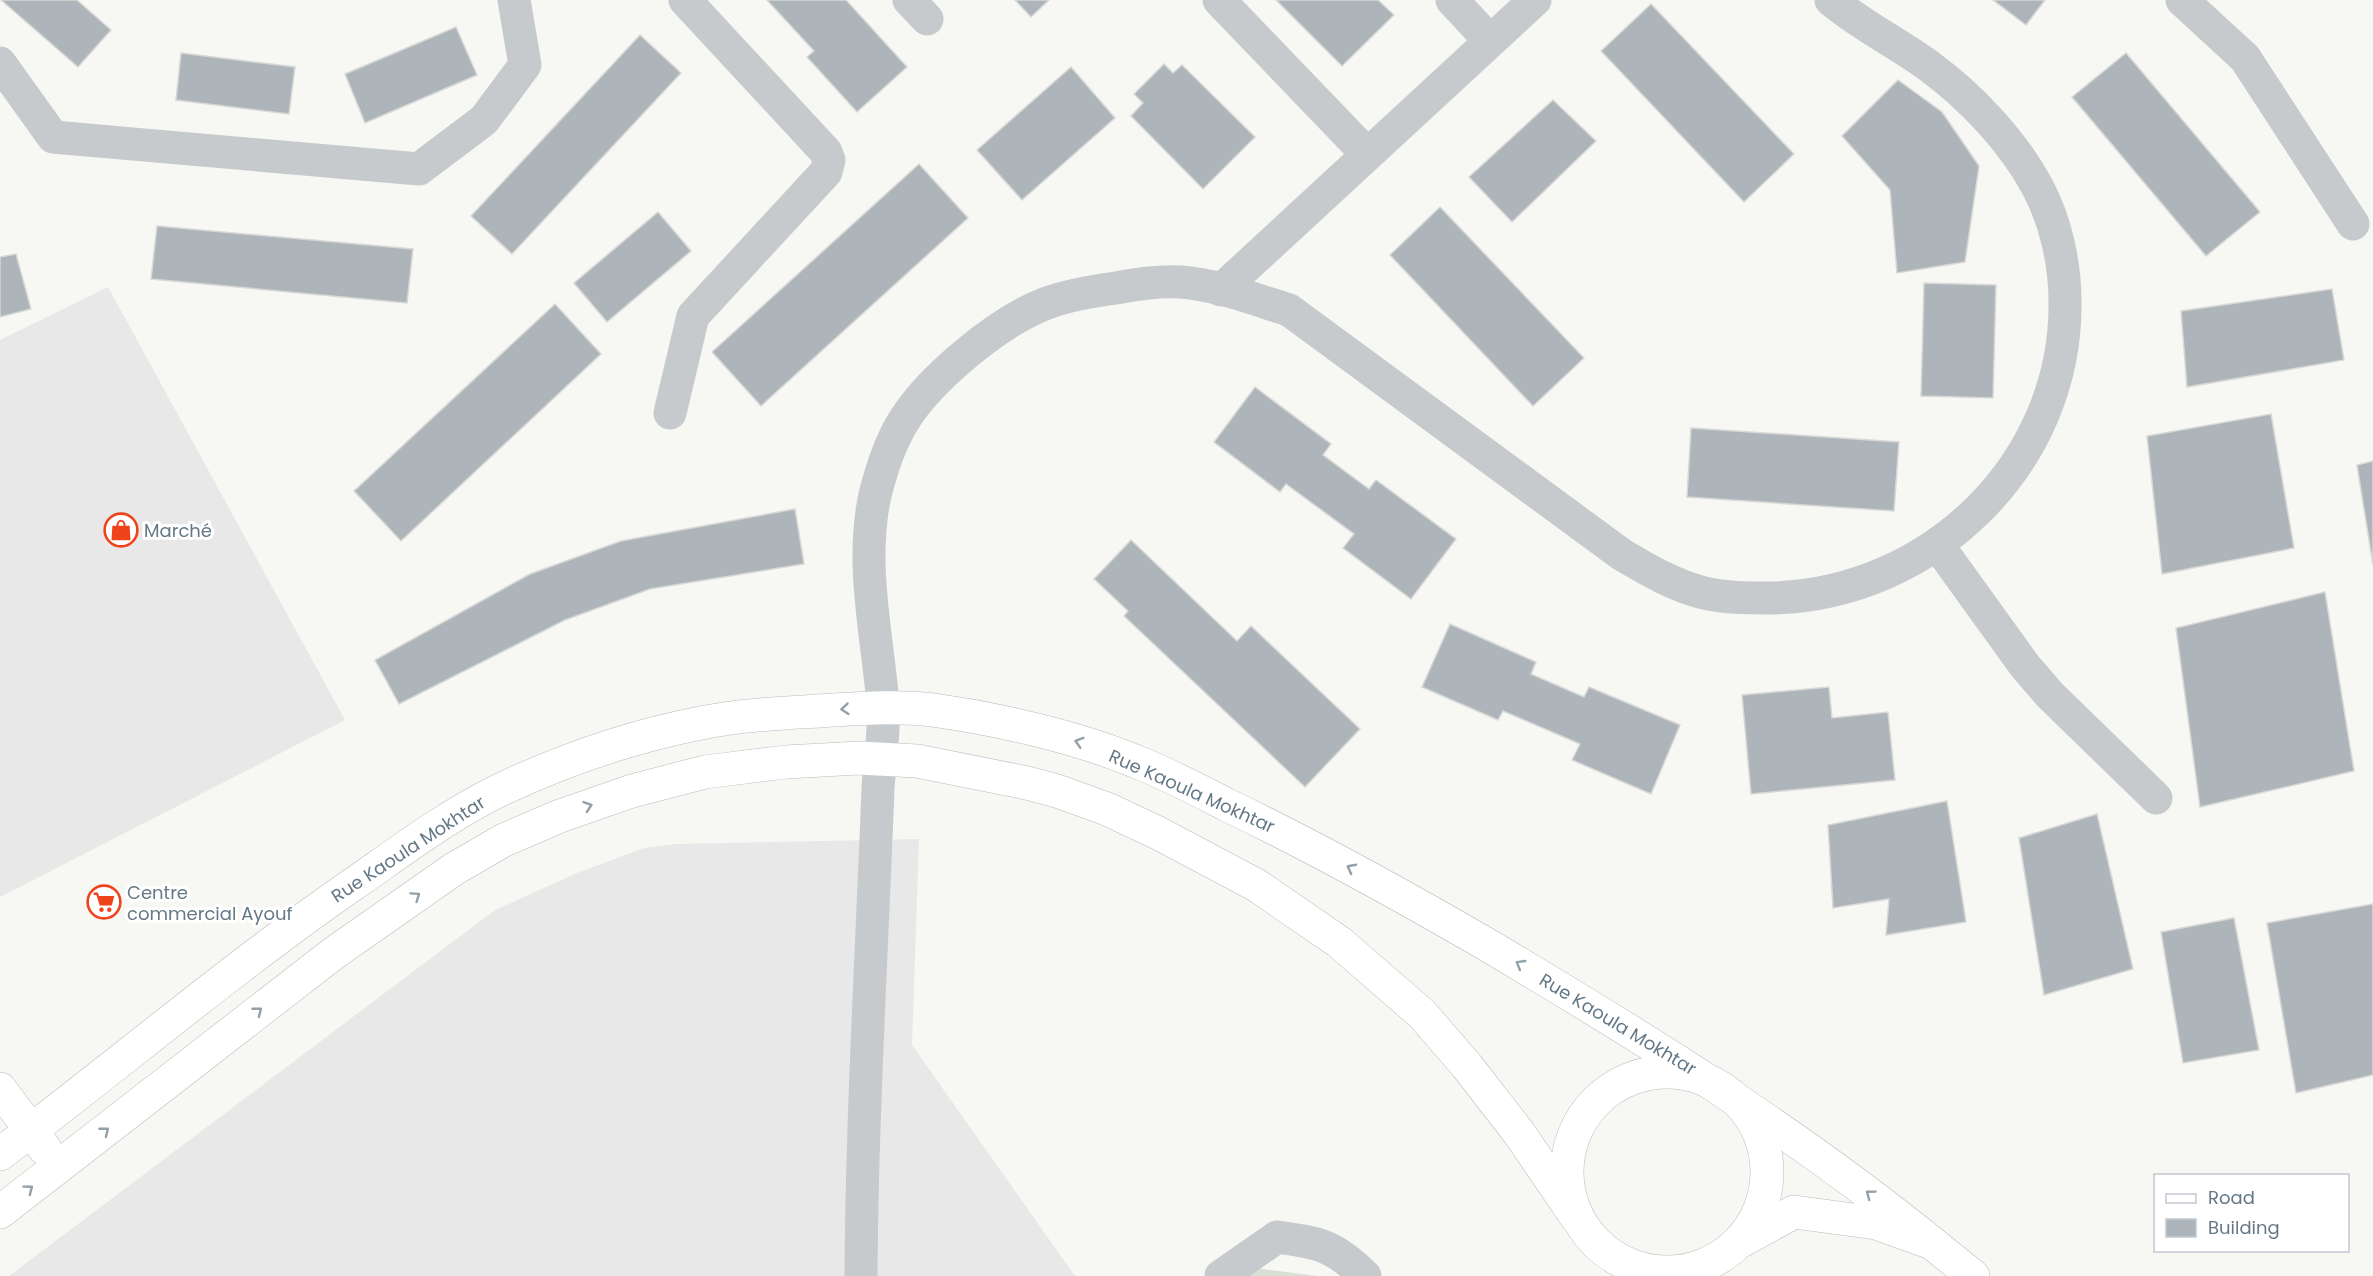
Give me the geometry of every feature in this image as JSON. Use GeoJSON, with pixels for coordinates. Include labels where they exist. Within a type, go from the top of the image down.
{"type":"FeatureCollection","features":[{"type":"Feature","properties":{"kind":"main road","name":"Rue Kaoula Mokhtar"},"geometry":{"type":"LineString","coordinates":[[0,1154],[304,918],[434,828],[489,795],[585,756],[648,735],[704,722],[792,711],[883,708],[934,710],[1050,733],[1137,762],[1270,826],[1408,898],[1580,1000],[1737,1098],[1790,1134],[1973,1276]]}},
{"type":"Feature","properties":{"kind":"main road"},"geometry":{"type":"LineString","coordinates":[[0,1212],[334,952],[454,869],[504,840],[560,816],[632,791],[705,772],[786,762],[859,758],[917,761],[1027,783],[1107,808],[1246,880],[1286,905],[1339,942],[1422,1014],[1467,1066],[1519,1133],[1620,1276]]}},
{"type":"Feature","properties":{"kind":"main road"},"geometry":{"type":"LineString","coordinates":[[1577,1218],[1566,1184],[1569,1149],[1582,1117],[1606,1091],[1638,1075],[1673,1071],[1707,1079],[1737,1098],[1756,1123],[1767,1153],[1768,1185],[1759,1215],[1719,1276]]}},
{"type":"Feature","properties":{"kind":"main road"},"geometry":{"type":"LineString","coordinates":[[0,1089],[58,1167]]}},
{"type":"Feature","properties":{"kind":"main road"},"geometry":{"type":"LineString","coordinates":[[1598,1246],[1624,1263],[1654,1273],[1686,1272],[1716,1261],[1741,1241],[1794,1212],[1876,1223],[1932,1243]]}},
{"type":"Feature","properties":{"kind":"street"},"geometry":{"type":"LineString","coordinates":[[0,63],[53,137],[419,170],[484,120],[525,65],[514,0]]}},
{"type":"Feature","properties":{"kind":"street"},"geometry":{"type":"LineString","coordinates":[[669,413],[693,316],[826,172],[829,160],[826,152],[685,0]]}},
{"type":"Feature","properties":{"kind":"street"},"geometry":{"type":"LineString","coordinates":[[1219,0],[1367,154]]}},
{"type":"Feature","properties":{"kind":"street"},"geometry":{"type":"LineString","coordinates":[[1452,0],[1490,41]]}},
{"type":"Feature","properties":{"kind":"street"},"geometry":{"type":"LineString","coordinates":[[1221,290],[1535,0]]}},
{"type":"Feature","properties":{"kind":"street"},"geometry":{"type":"LineString","coordinates":[[861,1276],[862,1190],[883,708],[871,589],[870,535],[875,496],[888,456],[902,423],[929,387],[999,329],[1045,304],[1090,292],[1131,285],[1181,282],[1221,290],[1288,310],[1621,554],[1662,579],[1706,593],[1754,598],[1798,597],[1844,588],[1886,572],[1923,554],[1937,544],[1981,508],[2007,479],[2026,447],[2055,383],[2062,352],[2065,286],[2060,253],[2038,189],[2022,162],[1979,111],[1955,87],[1929,66],[1831,0]]}},
{"type":"Feature","properties":{"kind":"street"},"geometry":{"type":"LineString","coordinates":[[2182,0],[2245,58],[2353,224]]}},
{"type":"Feature","properties":{"kind":"street"},"geometry":{"type":"LineString","coordinates":[[1937,544],[2025,666],[2050,695],[2156,798]]}},
{"type":"Feature","properties":{"kind":"street"},"geometry":{"type":"LineString","coordinates":[[1221,1276],[1277,1237],[1315,1242],[1345,1257],[1365,1276]]}},
{"type":"Feature","properties":{"kind":"shaded area","name":"Marché"},"geometry":{"type":"Polygon","coordinates":[[[108,287],[345,720],[0,897],[0,340],[108,287]]]}},
{"type":"Feature","properties":{"kind":"shaded area"},"geometry":{"type":"Polygon","coordinates":[[[919,839],[912,1045],[1075,1276],[9,1276],[495,910],[577,873],[644,848],[677,844],[919,839]]]}},
{"type":"Feature","properties":{"kind":"shaded area"},"geometry":{"type":"Polygon","coordinates":[[[1247,1267],[1317,1276],[1237,1276],[1247,1267]]]}},
{"type":"Feature","properties":{"kind":"building"},"geometry":{"type":"Polygon","coordinates":[[[1,0],[77,0],[111,30],[78,67],[1,0]]]}},
{"type":"Feature","properties":{"kind":"building"},"geometry":{"type":"Polygon","coordinates":[[[767,0],[846,0],[907,67],[857,112],[807,57],[814,51],[767,0]]]}},
{"type":"Feature","properties":{"kind":"building"},"geometry":{"type":"Polygon","coordinates":[[[1015,0],[1049,0],[1031,17],[1015,0]]]}},
{"type":"Feature","properties":{"kind":"building"},"geometry":{"type":"Polygon","coordinates":[[[1276,0],[1378,0],[1394,15],[1342,66],[1276,0]]]}},
{"type":"Feature","properties":{"kind":"building"},"geometry":{"type":"Polygon","coordinates":[[[1993,0],[2045,0],[2026,25],[1993,0]]]}},
{"type":"Feature","properties":{"kind":"building"},"geometry":{"type":"Polygon","coordinates":[[[1651,4],[1794,154],[1744,202],[1601,51],[1651,4]]]}},
{"type":"Feature","properties":{"kind":"building"},"geometry":{"type":"Polygon","coordinates":[[[456,27],[477,75],[365,123],[345,74],[456,27]]]}},
{"type":"Feature","properties":{"kind":"building"},"geometry":{"type":"Polygon","coordinates":[[[640,35],[681,73],[512,254],[471,216],[640,35]]]}},
{"type":"Feature","properties":{"kind":"building"},"geometry":{"type":"Polygon","coordinates":[[[181,53],[295,67],[289,114],[176,100],[181,53]]]}},
{"type":"Feature","properties":{"kind":"building"},"geometry":{"type":"Polygon","coordinates":[[[2126,53],[2260,212],[2206,256],[2072,97],[2126,53]]]}},
{"type":"Feature","properties":{"kind":"building"},"geometry":{"type":"Polygon","coordinates":[[[1164,64],[1173,73],[1182,65],[1255,137],[1203,189],[1131,116],[1143,103],[1134,94],[1164,64]]]}},
{"type":"Feature","properties":{"kind":"building"},"geometry":{"type":"Polygon","coordinates":[[[1071,67],[1115,118],[1022,200],[977,150],[1071,67]]]}},
{"type":"Feature","properties":{"kind":"building"},"geometry":{"type":"Polygon","coordinates":[[[1898,80],[1942,112],[1979,166],[1965,262],[1897,273],[1890,190],[1842,136],[1898,80]]]}},
{"type":"Feature","properties":{"kind":"building"},"geometry":{"type":"Polygon","coordinates":[[[1553,100],[1596,141],[1512,222],[1469,177],[1553,100]]]}},
{"type":"Feature","properties":{"kind":"building"},"geometry":{"type":"Polygon","coordinates":[[[919,164],[968,218],[761,406],[712,352],[919,164]]]}},
{"type":"Feature","properties":{"kind":"building"},"geometry":{"type":"Polygon","coordinates":[[[1440,207],[1584,358],[1533,406],[1390,255],[1440,207]]]}},
{"type":"Feature","properties":{"kind":"building"},"geometry":{"type":"Polygon","coordinates":[[[658,212],[691,251],[607,322],[574,283],[658,212]]]}},
{"type":"Feature","properties":{"kind":"building"},"geometry":{"type":"Polygon","coordinates":[[[157,226],[413,249],[407,303],[151,279],[157,226]]]}},
{"type":"Feature","properties":{"kind":"building"},"geometry":{"type":"Polygon","coordinates":[[[16,254],[31,309],[0,317],[0,257],[16,254]]]}},
{"type":"Feature","properties":{"kind":"building"},"geometry":{"type":"Polygon","coordinates":[[[1924,283],[1996,285],[1993,398],[1921,396],[1924,283]]]}},
{"type":"Feature","properties":{"kind":"building"},"geometry":{"type":"Polygon","coordinates":[[[2332,289],[2344,360],[2187,387],[2181,311],[2332,289]]]}},
{"type":"Feature","properties":{"kind":"building"},"geometry":{"type":"Polygon","coordinates":[[[555,304],[601,354],[401,541],[354,491],[555,304]]]}},
{"type":"Feature","properties":{"kind":"building"},"geometry":{"type":"Polygon","coordinates":[[[1255,387],[1331,444],[1323,455],[1369,489],[1376,480],[1456,539],[1411,599],[1343,548],[1354,534],[1286,484],[1280,492],[1214,442],[1255,387]]]}},
{"type":"Feature","properties":{"kind":"building"},"geometry":{"type":"Polygon","coordinates":[[[2271,414],[2294,548],[2162,574],[2147,436],[2271,414]]]}},
{"type":"Feature","properties":{"kind":"building"},"geometry":{"type":"Polygon","coordinates":[[[1691,428],[1899,442],[1894,511],[1687,497],[1691,428]]]}},
{"type":"Feature","properties":{"kind":"building"},"geometry":{"type":"Polygon","coordinates":[[[2373,461],[2373,565],[2357,465],[2373,461]]]}},
{"type":"Feature","properties":{"kind":"building"},"geometry":{"type":"Polygon","coordinates":[[[795,509],[804,564],[650,589],[565,620],[399,704],[375,660],[530,574],[621,541],[795,509]]]}},
{"type":"Feature","properties":{"kind":"building"},"geometry":{"type":"Polygon","coordinates":[[[1131,540],[1237,641],[1251,626],[1360,729],[1305,787],[1124,616],[1128,611],[1094,579],[1131,540]]]}},
{"type":"Feature","properties":{"kind":"building"},"geometry":{"type":"Polygon","coordinates":[[[2325,592],[2354,771],[2200,807],[2176,628],[2325,592]]]}},
{"type":"Feature","properties":{"kind":"building"},"geometry":{"type":"Polygon","coordinates":[[[1450,624],[1536,662],[1531,674],[1584,697],[1589,687],[1680,725],[1651,794],[1572,760],[1580,744],[1503,711],[1498,720],[1422,687],[1450,624]]]}},
{"type":"Feature","properties":{"kind":"building"},"geometry":{"type":"Polygon","coordinates":[[[1829,687],[1832,718],[1888,712],[1895,780],[1751,794],[1742,695],[1829,687]]]}},
{"type":"Feature","properties":{"kind":"building"},"geometry":{"type":"Polygon","coordinates":[[[1947,801],[1966,922],[1886,935],[1889,899],[1833,908],[1828,825],[1947,801]]]}},
{"type":"Feature","properties":{"kind":"building"},"geometry":{"type":"Polygon","coordinates":[[[2097,814],[2133,969],[2044,995],[2019,838],[2097,814]]]}},
{"type":"Feature","properties":{"kind":"building"},"geometry":{"type":"Polygon","coordinates":[[[2373,904],[2373,1075],[2296,1093],[2267,923],[2373,904]]]}},
{"type":"Feature","properties":{"kind":"building"},"geometry":{"type":"Polygon","coordinates":[[[2234,918],[2259,1050],[2183,1063],[2161,932],[2234,918]]]}},
{"type":"Feature","properties":{"kind":"place","name":"Marché"},"geometry":{"type":"Point","coordinates":[121,530]}},
{"type":"Feature","properties":{"kind":"place","name":"Centre commercial Ayouf"},"geometry":{"type":"Point","coordinates":[104,902]}}]}
